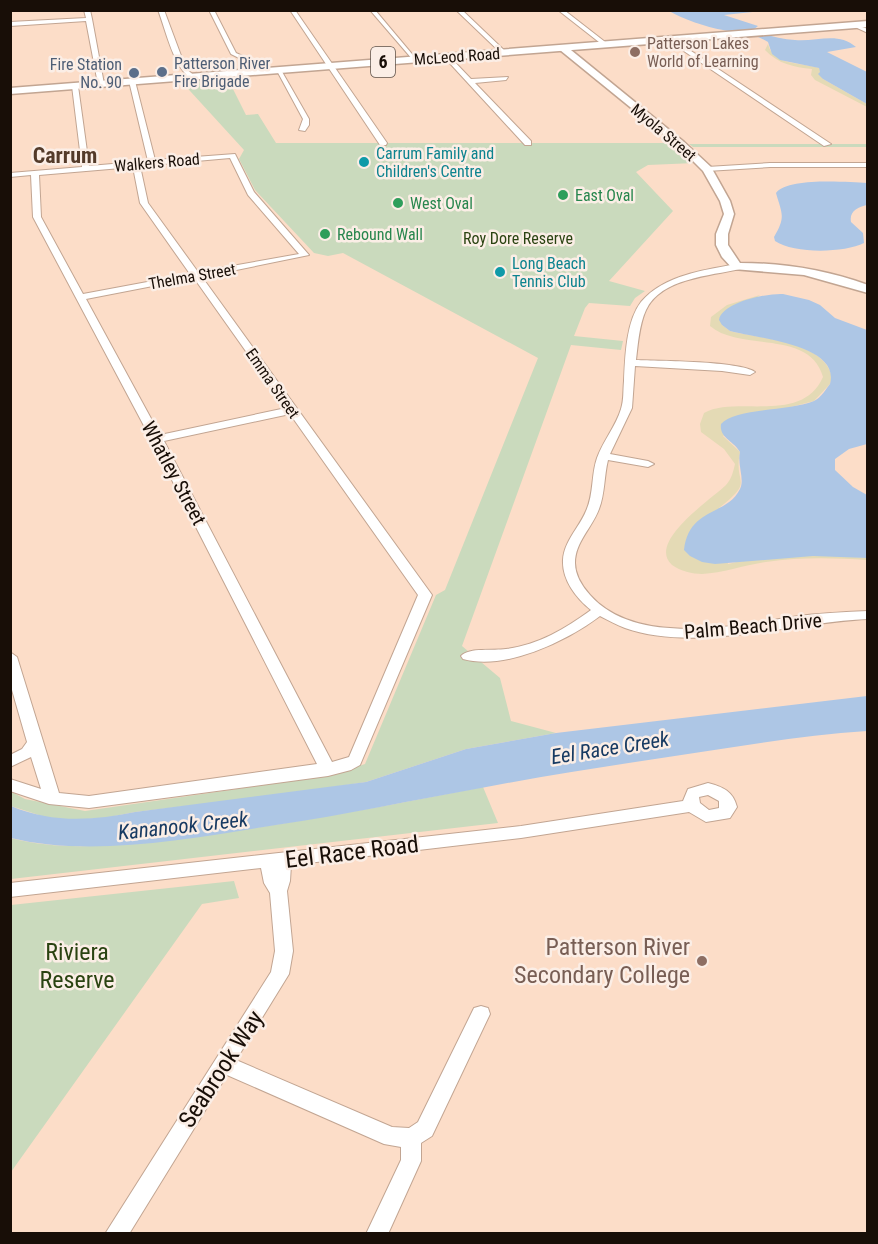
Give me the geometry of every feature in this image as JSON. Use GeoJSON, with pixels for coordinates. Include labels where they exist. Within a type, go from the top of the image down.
{"type":"FeatureCollection","features":[{"type":"Feature","properties":{"kind":"main road","name":"McLeod Road"},"geometry":{"type":"LineString","coordinates":[[10,91],[132,81],[181,74],[198,76],[867,24]]}},
{"type":"Feature","properties":{"kind":"street"},"geometry":{"type":"LineString","coordinates":[[87,10],[101,84]]}},
{"type":"Feature","properties":{"kind":"street"},"geometry":{"type":"LineString","coordinates":[[161,10],[181,74]]}},
{"type":"Feature","properties":{"kind":"street"},"geometry":{"type":"LineString","coordinates":[[166,24],[171,19],[169,10]]}},
{"type":"Feature","properties":{"kind":"street"},"geometry":{"type":"LineString","coordinates":[[292,10],[383,143]]}},
{"type":"Feature","properties":{"kind":"street"},"geometry":{"type":"LineString","coordinates":[[372,10],[415,59]]}},
{"type":"Feature","properties":{"kind":"street"},"geometry":{"type":"LineString","coordinates":[[458,10],[504,53]]}},
{"type":"Feature","properties":{"kind":"street"},"geometry":{"type":"LineString","coordinates":[[560,10],[606,45]]}},
{"type":"Feature","properties":{"kind":"street"},"geometry":{"type":"LineString","coordinates":[[213,12],[234,54],[246,59],[252,72]]}},
{"type":"Feature","properties":{"kind":"street"},"geometry":{"type":"LineString","coordinates":[[10,24],[89,19]]}},
{"type":"Feature","properties":{"kind":"street"},"geometry":{"type":"LineString","coordinates":[[855,25],[867,31]]}},
{"type":"Feature","properties":{"kind":"street"},"geometry":{"type":"LineString","coordinates":[[671,40],[827,144]]}},
{"type":"Feature","properties":{"kind":"street","name":"Myola Street"},"geometry":{"type":"LineString","coordinates":[[563,48],[680,143],[707,169],[725,201],[729,214],[722,245],[728,257],[737,267]]}},
{"type":"Feature","properties":{"kind":"street"},"geometry":{"type":"LineString","coordinates":[[447,57],[528,143]]}},
{"type":"Feature","properties":{"kind":"street"},"geometry":{"type":"LineString","coordinates":[[278,70],[306,119],[303,130]]}},
{"type":"Feature","properties":{"kind":"street"},"geometry":{"type":"LineString","coordinates":[[470,81],[506,78]]}},
{"type":"Feature","properties":{"kind":"street"},"geometry":{"type":"LineString","coordinates":[[132,81],[152,162]]}},
{"type":"Feature","properties":{"kind":"street"},"geometry":{"type":"LineString","coordinates":[[75,86],[86,168]]}},
{"type":"Feature","properties":{"kind":"street","name":"Walkers Road"},"geometry":{"type":"LineString","coordinates":[[10,175],[232,156],[251,193],[305,255]]}},
{"type":"Feature","properties":{"kind":"street","name":"Emma Street"},"geometry":{"type":"LineString","coordinates":[[136,164],[144,203],[425,595],[355,761],[346,766],[328,770]]}},
{"type":"Feature","properties":{"kind":"street"},"geometry":{"type":"LineString","coordinates":[[707,169],[770,165],[867,165]]}},
{"type":"Feature","properties":{"kind":"street","name":"Whatley Street"},"geometry":{"type":"LineString","coordinates":[[35,173],[37,217],[157,439],[328,770]]}},
{"type":"Feature","properties":{"kind":"street","name":"Thelma Street"},"geometry":{"type":"LineString","coordinates":[[79,297],[305,255]]}},
{"type":"Feature","properties":{"kind":"street","name":"Palm Beach Drive"},"geometry":{"type":"LineString","coordinates":[[867,289],[806,270],[737,267],[688,278],[653,296],[638,315],[627,410],[603,456],[594,507],[570,547],[569,564],[572,578],[581,592],[600,610],[649,629],[675,633],[704,633],[867,615]]}},
{"type":"Feature","properties":{"kind":"street"},"geometry":{"type":"LineString","coordinates":[[631,363],[750,372]]}},
{"type":"Feature","properties":{"kind":"street"},"geometry":{"type":"LineString","coordinates":[[157,439],[292,410]]}},
{"type":"Feature","properties":{"kind":"street"},"geometry":{"type":"LineString","coordinates":[[603,456],[648,464]]}},
{"type":"Feature","properties":{"kind":"street"},"geometry":{"type":"LineString","coordinates":[[468,656],[506,655],[537,647],[569,633],[600,610]]}},
{"type":"Feature","properties":{"kind":"street"},"geometry":{"type":"LineString","coordinates":[[10,657],[48,788],[54,799]]}},
{"type":"Feature","properties":{"kind":"street"},"geometry":{"type":"LineString","coordinates":[[10,762],[25,755],[35,743]]}},
{"type":"Feature","properties":{"kind":"street"},"geometry":{"type":"LineString","coordinates":[[10,784],[54,799],[97,801],[328,770]]}},
{"type":"Feature","properties":{"kind":"street","name":"Eel Race Road"},"geometry":{"type":"LineString","coordinates":[[10,890],[521,832],[692,806]]}},
{"type":"Feature","properties":{"kind":"street","name":"Seabrook Way"},"geometry":{"type":"LineString","coordinates":[[116,1233],[275,984],[283,967],[285,951],[278,891],[272,883],[275,861]]}},
{"type":"Feature","properties":{"kind":"street"},"geometry":{"type":"LineString","coordinates":[[224,1064],[392,1137],[411,1138],[425,1129],[481,1014]]}},
{"type":"Feature","properties":{"kind":"street"},"geometry":{"type":"LineString","coordinates":[[377,1233],[411,1161],[411,1138]]}},
{"type":"Feature","properties":{"kind":"green space","name":"Roy Dore Reserve"},"geometry":{"type":"Polygon","coordinates":[[[241,75],[247,87],[233,89],[246,115],[258,114],[276,143],[674,143],[695,163],[648,165],[636,172],[673,211],[609,281],[645,291],[635,298],[630,306],[589,303],[585,308],[574,336],[623,341],[621,350],[571,345],[462,646],[500,678],[511,721],[556,733],[466,749],[366,782],[104,818],[69,820],[45,817],[11,806],[10,791],[25,799],[85,811],[333,775],[365,764],[436,595],[445,590],[538,358],[343,253],[328,256],[314,253],[255,190],[239,159],[244,150],[180,80],[241,75]]]}},
{"type":"Feature","properties":{"kind":"green space"},"geometry":{"type":"Polygon","coordinates":[[[689,144],[867,144],[868,147],[693,147],[689,144]]]}},
{"type":"Feature","properties":{"kind":"green space"},"geometry":{"type":"Polygon","coordinates":[[[483,787],[498,823],[11,879],[10,838],[32,843],[76,846],[142,842],[299,821],[483,787]]]}},
{"type":"Feature","properties":{"kind":"green space","name":"Riviera Reserve"},"geometry":{"type":"Polygon","coordinates":[[[234,881],[239,898],[202,904],[11,1172],[11,905],[234,881]]]}},
{"type":"Feature","properties":{"kind":"sand"},"geometry":{"type":"Polygon","coordinates":[[[768,44],[775,56],[781,60],[819,68],[823,79],[867,104],[867,107],[815,80],[811,75],[812,69],[793,66],[775,59],[765,50],[768,44]]]}},
{"type":"Feature","properties":{"kind":"sand"},"geometry":{"type":"Polygon","coordinates":[[[760,295],[722,325],[730,331],[773,339],[804,348],[817,355],[827,365],[832,377],[830,384],[814,401],[779,410],[747,414],[723,436],[740,452],[740,487],[719,508],[728,564],[762,558],[798,556],[850,557],[867,558],[867,560],[791,559],[710,573],[687,572],[672,565],[666,555],[668,545],[684,521],[726,485],[735,464],[724,449],[701,432],[700,424],[704,413],[717,408],[785,405],[813,392],[823,377],[816,362],[804,352],[773,343],[723,334],[710,326],[711,317],[727,305],[760,295]]]}},
{"type":"Feature","properties":{"kind":"water"},"geometry":{"type":"Polygon","coordinates":[[[669,11],[762,11],[724,15],[758,26],[753,30],[779,38],[803,40],[835,38],[849,42],[856,47],[827,52],[867,72],[867,104],[823,79],[818,74],[819,68],[780,60],[772,54],[768,42],[756,36],[702,25],[669,11]]]}},
{"type":"Feature","properties":{"kind":"water"},"geometry":{"type":"Polygon","coordinates":[[[819,182],[867,183],[867,205],[855,210],[851,215],[851,222],[863,233],[864,243],[844,249],[819,251],[794,248],[775,241],[774,237],[782,215],[776,193],[783,188],[819,182]]]}},
{"type":"Feature","properties":{"kind":"water"},"geometry":{"type":"Polygon","coordinates":[[[783,294],[809,300],[820,305],[835,318],[867,330],[867,444],[849,449],[835,459],[835,470],[853,487],[867,495],[867,558],[813,556],[715,564],[702,562],[684,550],[687,536],[700,519],[734,498],[741,485],[740,452],[722,433],[721,424],[738,415],[792,407],[814,401],[830,384],[830,371],[822,360],[810,351],[775,340],[730,331],[719,320],[728,308],[746,300],[783,294]]]}},
{"type":"Feature","properties":{"kind":"water"},"geometry":{"type":"Polygon","coordinates":[[[867,696],[867,731],[826,734],[591,769],[328,817],[178,840],[109,846],[75,846],[42,844],[11,838],[11,806],[26,812],[56,818],[103,817],[366,782],[466,749],[556,733],[867,696]]]}},
{"type":"Feature","properties":{"kind":"place","name":"Patterson Lakes World of Learning"},"geometry":{"type":"Point","coordinates":[635,52]}},
{"type":"Feature","properties":{"kind":"place","name":"Patterson River Fire Brigade"},"geometry":{"type":"Point","coordinates":[162,72]}},
{"type":"Feature","properties":{"kind":"place","name":"Fire Station No. 90"},"geometry":{"type":"Point","coordinates":[134,73]}},
{"type":"Feature","properties":{"kind":"place","name":"Carrum Family and Children's Centre"},"geometry":{"type":"Point","coordinates":[364,162]}},
{"type":"Feature","properties":{"kind":"place","name":"East Oval"},"geometry":{"type":"Point","coordinates":[563,195]}},
{"type":"Feature","properties":{"kind":"place","name":"West Oval"},"geometry":{"type":"Point","coordinates":[398,203]}},
{"type":"Feature","properties":{"kind":"place","name":"Rebound Wall"},"geometry":{"type":"Point","coordinates":[325,234]}},
{"type":"Feature","properties":{"kind":"place","name":"Long Beach Tennis Club"},"geometry":{"type":"Point","coordinates":[500,272]}},
{"type":"Feature","properties":{"kind":"place","name":"Patterson River Secondary College"},"geometry":{"type":"Point","coordinates":[702,961]}},
{"type":"Feature","properties":{"kind":"district","name":"Carrum"},"geometry":{"type":"Point","coordinates":[65,155]}},
{"type":"Feature","properties":{"kind":"water label","name":"Eel Race Creek"},"geometry":{"type":"Point","coordinates":[610,748]}},
{"type":"Feature","properties":{"kind":"water label","name":"Kananook Creek"},"geometry":{"type":"Point","coordinates":[183,826]}}]}
